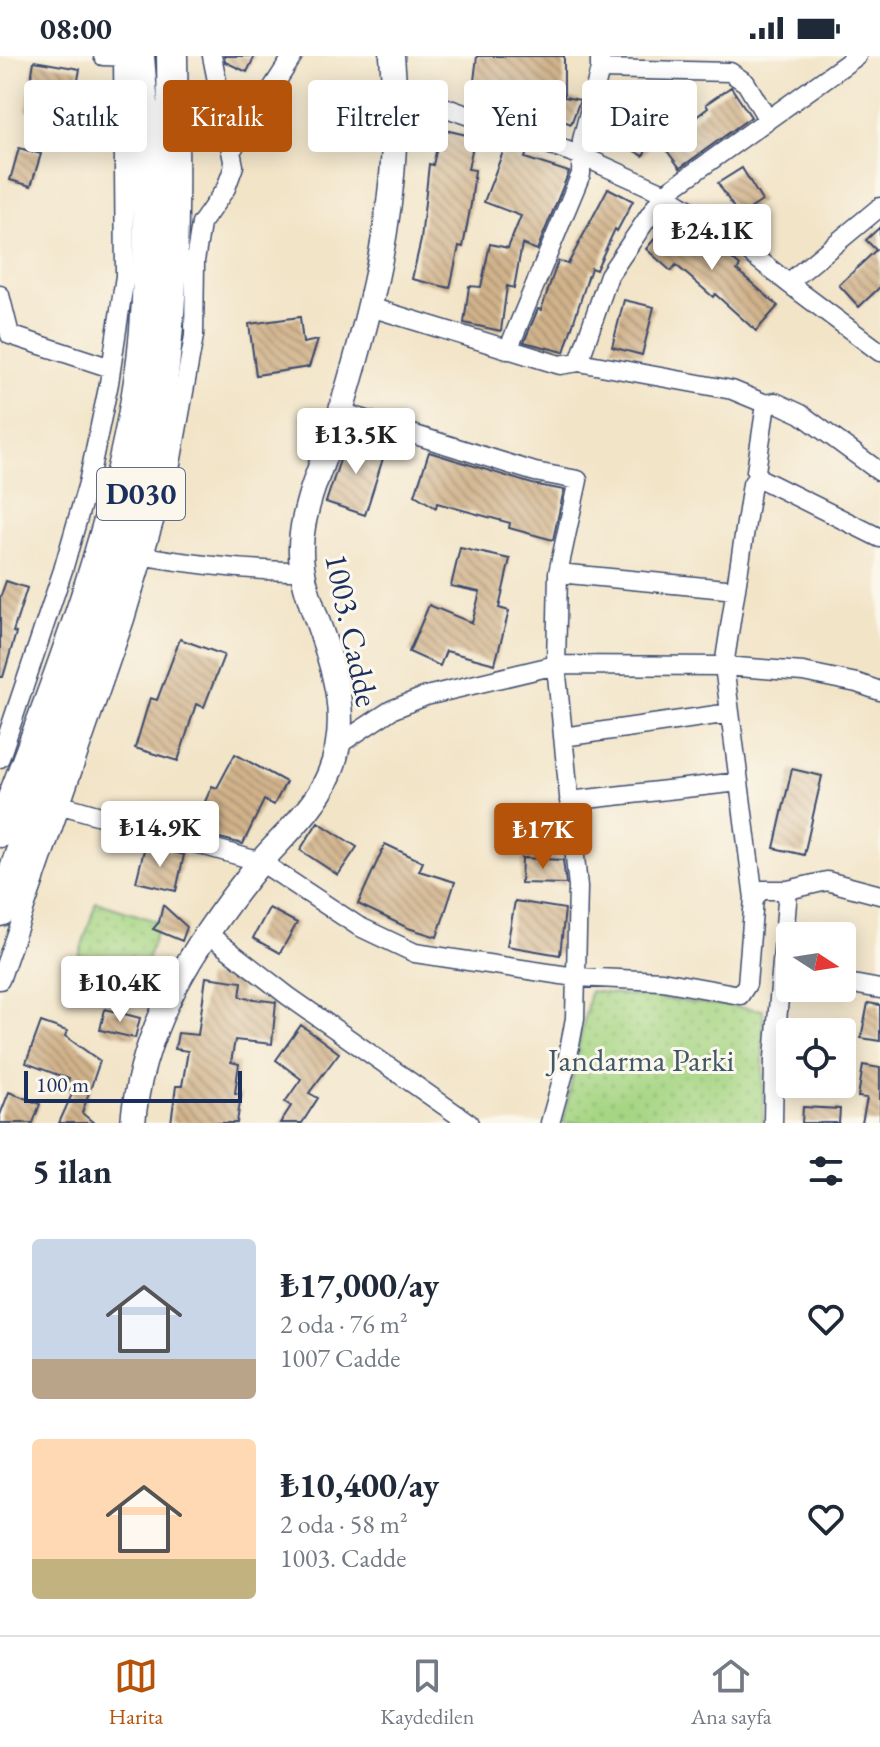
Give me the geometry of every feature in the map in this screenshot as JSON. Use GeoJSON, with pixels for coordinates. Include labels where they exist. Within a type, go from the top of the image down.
{"type":"FeatureCollection","features":[{"type":"Feature","properties":{"kind":"highway","name":"D030"},"geometry":{"type":"LineString","coordinates":[[0,832],[30,794],[122,561],[143,485],[169,329],[174,267],[172,56]]}},
{"type":"Feature","properties":{"kind":"highway","name":"D030"},"geometry":{"type":"LineString","coordinates":[[0,911],[74,628],[107,522],[139,373],[149,244],[131,57]]}},
{"type":"Feature","properties":{"kind":"main road","name":"1003. Cadde"},"geometry":{"type":"LineString","coordinates":[[392,56],[395,80]]}},
{"type":"Feature","properties":{"kind":"main road","name":"1003. Cadde"},"geometry":{"type":"LineString","coordinates":[[133,1123],[142,1075],[165,1005],[208,934],[328,779],[338,745],[340,703],[336,678],[303,571],[301,547],[303,529],[341,412],[370,307],[395,152]]}},
{"type":"Feature","properties":{"kind":"street"},"geometry":{"type":"LineString","coordinates":[[0,758],[63,570],[88,483],[111,368],[125,276],[131,57],[103,56]]}},
{"type":"Feature","properties":{"kind":"street"},"geometry":{"type":"LineString","coordinates":[[212,56],[217,80]]}},
{"type":"Feature","properties":{"kind":"street"},"geometry":{"type":"LineString","coordinates":[[277,80],[293,56]]}},
{"type":"Feature","properties":{"kind":"street"},"geometry":{"type":"LineString","coordinates":[[579,362],[609,275],[664,194],[857,56]]}},
{"type":"Feature","properties":{"kind":"street"},"geometry":{"type":"LineString","coordinates":[[508,350],[581,174],[582,140],[600,63],[730,72],[746,83],[768,120]]}},
{"type":"Feature","properties":{"kind":"street"},"geometry":{"type":"LineString","coordinates":[[448,108],[582,156],[664,194],[720,229],[880,352]]}},
{"type":"Feature","properties":{"kind":"street"},"geometry":{"type":"LineString","coordinates":[[0,980],[30,794],[144,556],[171,464],[191,363],[195,261],[201,224],[231,176],[234,166],[232,152]]}},
{"type":"Feature","properties":{"kind":"street"},"geometry":{"type":"LineString","coordinates":[[788,283],[880,207]]}},
{"type":"Feature","properties":{"kind":"street"},"geometry":{"type":"LineString","coordinates":[[0,295],[10,335],[111,368]]}},
{"type":"Feature","properties":{"kind":"street"},"geometry":{"type":"LineString","coordinates":[[370,307],[560,365],[579,362],[732,390],[766,404],[775,402],[801,414],[880,472]]}},
{"type":"Feature","properties":{"kind":"street"},"geometry":{"type":"LineString","coordinates":[[30,794],[261,862],[358,926],[415,953],[575,977],[662,981],[740,995],[747,984],[754,898],[724,666],[752,484],[757,477],[766,404]]}},
{"type":"Feature","properties":{"kind":"street"},"geometry":{"type":"LineString","coordinates":[[341,412],[535,472],[578,480],[558,573],[556,665],[578,887],[575,1018],[567,1062],[550,1123]]}},
{"type":"Feature","properties":{"kind":"street"},"geometry":{"type":"LineString","coordinates":[[757,477],[880,538]]}},
{"type":"Feature","properties":{"kind":"street"},"geometry":{"type":"LineString","coordinates":[[144,556],[217,567],[303,571]]}},
{"type":"Feature","properties":{"kind":"street"},"geometry":{"type":"LineString","coordinates":[[558,573],[736,590]]}},
{"type":"Feature","properties":{"kind":"street"},"geometry":{"type":"LineString","coordinates":[[338,745],[391,710],[426,696],[556,665],[724,666],[803,672],[880,691]]}},
{"type":"Feature","properties":{"kind":"street"},"geometry":{"type":"LineString","coordinates":[[563,737],[730,713]]}},
{"type":"Feature","properties":{"kind":"street"},"geometry":{"type":"LineString","coordinates":[[569,801],[739,782]]}},
{"type":"Feature","properties":{"kind":"street"},"geometry":{"type":"LineString","coordinates":[[754,898],[762,890],[788,890],[827,881],[880,895]]}},
{"type":"Feature","properties":{"kind":"street"},"geometry":{"type":"LineString","coordinates":[[787,922],[788,890]]}},
{"type":"Feature","properties":{"kind":"street"},"geometry":{"type":"LineString","coordinates":[[208,934],[288,996],[469,1123]]}},
{"type":"Feature","properties":{"kind":"street"},"geometry":{"type":"LineString","coordinates":[[856,985],[880,989]]}},
{"type":"Feature","properties":{"kind":"street"},"geometry":{"type":"LineString","coordinates":[[773,1123],[774,1058],[782,1002]]}},
{"type":"Feature","properties":{"kind":"green space"},"geometry":{"type":"Polygon","coordinates":[[[96,902],[159,922],[134,1003],[70,984],[96,902]]]}},
{"type":"Feature","properties":{"kind":"green space","name":"Jandarma Parki"},"geometry":{"type":"Polygon","coordinates":[[[590,991],[763,1010],[763,1123],[563,1123],[590,991]]]}},
{"type":"Feature","properties":{"kind":"building"},"geometry":{"type":"Polygon","coordinates":[[[224,56],[255,56],[247,72],[225,62],[224,56]]]}},
{"type":"Feature","properties":{"kind":"building"},"geometry":{"type":"Polygon","coordinates":[[[477,56],[564,56],[564,80],[474,80],[477,56]]]}},
{"type":"Feature","properties":{"kind":"building"},"geometry":{"type":"Polygon","coordinates":[[[34,61],[80,69],[78,80],[31,80],[34,61]]]}},
{"type":"Feature","properties":{"kind":"building"},"geometry":{"type":"Polygon","coordinates":[[[731,87],[751,117],[680,168],[668,152],[697,152],[697,116],[708,108],[706,104],[731,87]]]}},
{"type":"Feature","properties":{"kind":"building"},"geometry":{"type":"Polygon","coordinates":[[[566,97],[580,100],[571,124],[566,122],[566,97]]]}},
{"type":"Feature","properties":{"kind":"building"},"geometry":{"type":"Polygon","coordinates":[[[448,131],[464,134],[464,152],[472,152],[468,169],[475,170],[463,247],[459,246],[450,288],[412,279],[421,240],[429,164],[433,165],[436,152],[448,152],[448,131]]]}},
{"type":"Feature","properties":{"kind":"building"},"geometry":{"type":"Polygon","coordinates":[[[19,148],[24,152],[41,154],[31,186],[10,180],[19,148]]]}},
{"type":"Feature","properties":{"kind":"building"},"geometry":{"type":"Polygon","coordinates":[[[503,152],[527,152],[525,158],[569,172],[537,250],[522,244],[514,288],[507,286],[501,331],[464,323],[469,286],[481,287],[490,244],[508,248],[521,216],[484,202],[503,152]]]}},
{"type":"Feature","properties":{"kind":"building"},"geometry":{"type":"Polygon","coordinates":[[[742,168],[762,201],[739,216],[718,183],[742,168]]]}},
{"type":"Feature","properties":{"kind":"building"},"geometry":{"type":"Polygon","coordinates":[[[608,188],[633,201],[617,231],[615,229],[596,270],[591,268],[564,352],[524,342],[538,309],[541,310],[558,261],[568,264],[608,188]]]}},
{"type":"Feature","properties":{"kind":"building"},"geometry":{"type":"Polygon","coordinates":[[[673,217],[710,248],[714,243],[740,266],[737,270],[778,306],[756,331],[715,294],[713,297],[676,265],[671,271],[646,249],[673,217]]]}},
{"type":"Feature","properties":{"kind":"building"},"geometry":{"type":"Polygon","coordinates":[[[880,227],[880,287],[859,307],[839,285],[876,250],[866,240],[880,227]]]}},
{"type":"Feature","properties":{"kind":"building"},"geometry":{"type":"Polygon","coordinates":[[[624,300],[654,307],[642,355],[612,347],[624,300]]]}},
{"type":"Feature","properties":{"kind":"building"},"geometry":{"type":"Polygon","coordinates":[[[300,317],[303,343],[318,340],[309,367],[256,375],[249,324],[300,317]]]}},
{"type":"Feature","properties":{"kind":"building"},"geometry":{"type":"Polygon","coordinates":[[[348,436],[386,449],[365,515],[326,502],[348,436]]]}},
{"type":"Feature","properties":{"kind":"building"},"geometry":{"type":"Polygon","coordinates":[[[429,452],[532,484],[564,490],[553,540],[509,528],[510,523],[437,503],[436,508],[415,495],[429,452]]]}},
{"type":"Feature","properties":{"kind":"building"},"geometry":{"type":"Polygon","coordinates":[[[460,548],[510,559],[499,608],[509,611],[495,664],[446,651],[440,666],[409,652],[429,605],[472,623],[480,592],[451,586],[460,548]]]}},
{"type":"Feature","properties":{"kind":"building"},"geometry":{"type":"Polygon","coordinates":[[[6,581],[27,588],[3,677],[0,677],[0,598],[6,581]]]}},
{"type":"Feature","properties":{"kind":"building"},"geometry":{"type":"Polygon","coordinates":[[[180,639],[224,655],[204,707],[196,704],[178,761],[135,748],[150,698],[157,700],[180,639]]]}},
{"type":"Feature","properties":{"kind":"building"},"geometry":{"type":"Polygon","coordinates":[[[235,754],[286,782],[274,805],[264,800],[243,844],[216,837],[194,826],[212,786],[217,788],[235,754]]]}},
{"type":"Feature","properties":{"kind":"building"},"geometry":{"type":"Polygon","coordinates":[[[792,769],[822,776],[804,855],[774,848],[792,769]]]}},
{"type":"Feature","properties":{"kind":"building"},"geometry":{"type":"Polygon","coordinates":[[[318,822],[357,847],[338,875],[300,850],[318,822]]]}},
{"type":"Feature","properties":{"kind":"building"},"geometry":{"type":"Polygon","coordinates":[[[385,844],[423,862],[419,871],[455,882],[437,937],[408,928],[358,904],[385,844]]]}},
{"type":"Feature","properties":{"kind":"building"},"geometry":{"type":"Polygon","coordinates":[[[145,846],[184,855],[176,891],[136,882],[145,846]]]}},
{"type":"Feature","properties":{"kind":"building"},"geometry":{"type":"Polygon","coordinates":[[[522,858],[563,860],[566,884],[521,883],[522,858]]]}},
{"type":"Feature","properties":{"kind":"building"},"geometry":{"type":"Polygon","coordinates":[[[515,901],[565,909],[560,955],[507,946],[515,901]]]}},
{"type":"Feature","properties":{"kind":"building"},"geometry":{"type":"Polygon","coordinates":[[[163,905],[187,927],[182,941],[153,929],[159,922],[163,905]]]}},
{"type":"Feature","properties":{"kind":"building"},"geometry":{"type":"Polygon","coordinates":[[[269,908],[297,923],[280,953],[253,938],[269,908]]]}},
{"type":"Feature","properties":{"kind":"building"},"geometry":{"type":"Polygon","coordinates":[[[206,977],[242,982],[240,997],[276,1002],[272,1044],[235,1040],[231,1062],[239,1064],[235,1093],[241,1094],[237,1123],[171,1123],[176,1086],[182,1086],[188,1051],[175,1049],[178,1033],[198,1035],[206,977]]]}},
{"type":"Feature","properties":{"kind":"building"},"geometry":{"type":"Polygon","coordinates":[[[868,1003],[880,1005],[880,1041],[861,1038],[868,1003]]]}},
{"type":"Feature","properties":{"kind":"building"},"geometry":{"type":"Polygon","coordinates":[[[105,1009],[140,1018],[135,1038],[100,1030],[105,1009]]]}},
{"type":"Feature","properties":{"kind":"building"},"geometry":{"type":"Polygon","coordinates":[[[41,1022],[67,1031],[65,1036],[100,1061],[82,1113],[94,1123],[59,1123],[73,1092],[66,1089],[69,1079],[26,1063],[41,1022]]]}},
{"type":"Feature","properties":{"kind":"building"},"geometry":{"type":"Polygon","coordinates":[[[301,1025],[339,1053],[309,1093],[318,1098],[302,1123],[280,1123],[291,1106],[285,1102],[301,1079],[276,1060],[301,1025]]]}},
{"type":"Feature","properties":{"kind":"building"},"geometry":{"type":"Polygon","coordinates":[[[863,1065],[880,1068],[880,1123],[862,1123],[867,1098],[858,1097],[863,1065]]]}},
{"type":"Feature","properties":{"kind":"building"},"geometry":{"type":"Polygon","coordinates":[[[9,1092],[40,1104],[33,1123],[0,1123],[9,1092]]]}},
{"type":"Feature","properties":{"kind":"building"},"geometry":{"type":"Polygon","coordinates":[[[803,1107],[840,1109],[839,1123],[802,1123],[803,1107]]]}}]}
